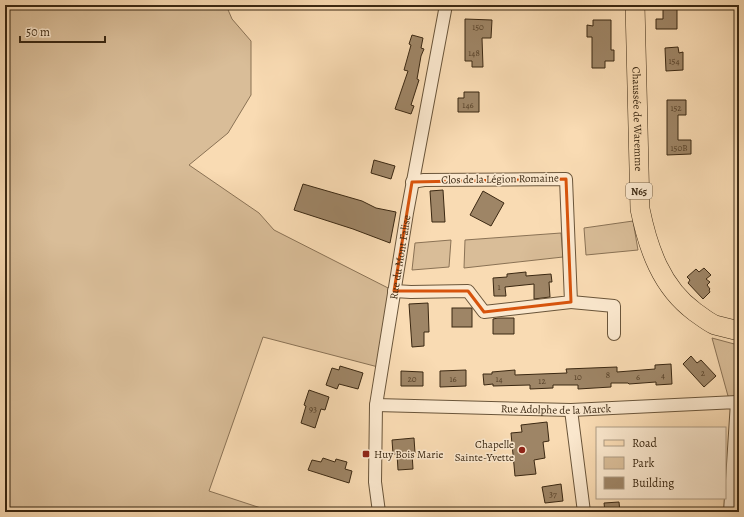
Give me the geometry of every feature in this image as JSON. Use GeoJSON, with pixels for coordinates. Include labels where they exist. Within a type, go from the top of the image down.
{"type":"FeatureCollection","features":[{"type":"Feature","properties":{"kind":"main road","name":"Chaussée de Waremme"},"geometry":{"type":"LineString","coordinates":[[635,5],[640,209],[645,235],[660,272],[668,285],[687,306],[714,324],[739,331]]}},
{"type":"Feature","properties":{"kind":"street","name":"Rue du Mont Falise"},"geometry":{"type":"LineString","coordinates":[[379,512],[375,482],[376,405],[412,182],[446,5]]}},
{"type":"Feature","properties":{"kind":"street","name":"Clos de la Légion Romaine"},"geometry":{"type":"LineString","coordinates":[[412,182],[424,180],[566,178],[571,302]]}},
{"type":"Feature","properties":{"kind":"street"},"geometry":{"type":"LineString","coordinates":[[394,291],[468,291],[484,312],[571,302],[614,306],[614,334]]}},
{"type":"Feature","properties":{"kind":"street","name":"Rue Adolphe de la Marck"},"geometry":{"type":"LineString","coordinates":[[376,405],[571,410],[737,402],[730,512]]}},
{"type":"Feature","properties":{"kind":"street"},"geometry":{"type":"LineString","coordinates":[[571,410],[584,512]]}},
{"type":"Feature","properties":{"kind":"highlighted area"},"geometry":{"type":"Polygon","coordinates":[[[566,179],[571,302],[484,312],[468,291],[394,291],[412,182],[566,179]]]}},
{"type":"Feature","properties":{"kind":"green space"},"geometry":{"type":"Polygon","coordinates":[[[5,5],[226,5],[232,19],[251,41],[251,95],[228,133],[189,165],[259,213],[274,230],[394,291],[382,368],[263,337],[209,491],[273,512],[5,512],[5,5]]]}},
{"type":"Feature","properties":{"kind":"green space"},"geometry":{"type":"Polygon","coordinates":[[[633,221],[638,250],[586,255],[584,228],[633,221]]]}},
{"type":"Feature","properties":{"kind":"green space"},"geometry":{"type":"Polygon","coordinates":[[[561,233],[563,257],[464,268],[465,240],[561,233]]]}},
{"type":"Feature","properties":{"kind":"green space"},"geometry":{"type":"Polygon","coordinates":[[[451,240],[449,267],[412,270],[415,243],[451,240]]]}},
{"type":"Feature","properties":{"kind":"green space"},"geometry":{"type":"Polygon","coordinates":[[[712,338],[739,346],[739,400],[728,396],[712,338]]]}},
{"type":"Feature","properties":{"kind":"building"},"geometry":{"type":"Polygon","coordinates":[[[663,5],[677,5],[677,29],[656,29],[656,19],[663,19],[663,5]]]}},
{"type":"Feature","properties":{"kind":"building"},"geometry":{"type":"Polygon","coordinates":[[[465,19],[492,20],[491,38],[482,38],[483,67],[472,67],[472,61],[465,61],[465,19]]]}},
{"type":"Feature","properties":{"kind":"building"},"geometry":{"type":"Polygon","coordinates":[[[593,20],[611,20],[611,50],[614,50],[614,61],[605,61],[605,68],[592,68],[592,37],[587,37],[587,25],[593,26],[593,20]]]}},
{"type":"Feature","properties":{"kind":"building"},"geometry":{"type":"Polygon","coordinates":[[[412,35],[423,38],[421,48],[424,49],[421,56],[417,79],[419,80],[411,105],[414,106],[411,114],[395,109],[408,71],[404,70],[411,45],[409,44],[412,35]]]}},
{"type":"Feature","properties":{"kind":"building"},"geometry":{"type":"Polygon","coordinates":[[[678,47],[679,53],[683,52],[683,70],[666,71],[665,48],[678,47]]]}},
{"type":"Feature","properties":{"kind":"building"},"geometry":{"type":"Polygon","coordinates":[[[464,92],[479,92],[479,112],[458,112],[458,98],[464,98],[464,92]]]}},
{"type":"Feature","properties":{"kind":"building"},"geometry":{"type":"Polygon","coordinates":[[[667,100],[686,100],[686,115],[678,115],[678,140],[691,140],[691,154],[667,155],[667,100]]]}},
{"type":"Feature","properties":{"kind":"building"},"geometry":{"type":"Polygon","coordinates":[[[374,160],[395,166],[391,179],[371,173],[374,160]]]}},
{"type":"Feature","properties":{"kind":"building"},"geometry":{"type":"Polygon","coordinates":[[[303,184],[362,201],[376,208],[396,212],[390,243],[353,229],[294,210],[303,184]]]}},
{"type":"Feature","properties":{"kind":"building"},"geometry":{"type":"Polygon","coordinates":[[[443,190],[445,222],[432,222],[430,191],[443,190]]]}},
{"type":"Feature","properties":{"kind":"building"},"geometry":{"type":"Polygon","coordinates":[[[483,191],[504,203],[491,226],[470,215],[483,191]]]}},
{"type":"Feature","properties":{"kind":"building"},"geometry":{"type":"Polygon","coordinates":[[[704,268],[711,275],[706,279],[710,282],[707,285],[710,292],[703,299],[688,283],[690,280],[687,277],[696,269],[699,272],[704,268]]]}},
{"type":"Feature","properties":{"kind":"building"},"geometry":{"type":"Polygon","coordinates":[[[526,272],[526,276],[551,274],[552,282],[549,282],[550,297],[534,299],[534,284],[505,287],[506,296],[494,296],[493,278],[507,277],[507,274],[526,272]]]}},
{"type":"Feature","properties":{"kind":"building"},"geometry":{"type":"Polygon","coordinates":[[[428,303],[429,332],[424,332],[424,346],[412,347],[409,304],[428,303]]]}},
{"type":"Feature","properties":{"kind":"building"},"geometry":{"type":"Polygon","coordinates":[[[452,308],[472,308],[472,327],[452,327],[452,308]]]}},
{"type":"Feature","properties":{"kind":"building"},"geometry":{"type":"Polygon","coordinates":[[[514,318],[514,334],[493,334],[493,319],[514,318]]]}},
{"type":"Feature","properties":{"kind":"building"},"geometry":{"type":"Polygon","coordinates":[[[691,356],[697,363],[701,360],[716,376],[704,387],[683,364],[691,356]]]}},
{"type":"Feature","properties":{"kind":"building"},"geometry":{"type":"Polygon","coordinates":[[[671,364],[672,384],[656,385],[656,382],[629,384],[611,383],[611,387],[578,389],[578,385],[553,385],[553,388],[530,389],[530,385],[484,385],[483,374],[515,370],[515,375],[567,373],[566,369],[617,367],[617,372],[655,369],[655,365],[671,364]]]}},
{"type":"Feature","properties":{"kind":"building"},"geometry":{"type":"Polygon","coordinates":[[[340,366],[363,373],[358,389],[339,384],[337,389],[326,385],[332,368],[339,370],[340,366]]]}},
{"type":"Feature","properties":{"kind":"building"},"geometry":{"type":"Polygon","coordinates":[[[466,370],[466,386],[440,387],[440,371],[466,370]]]}},
{"type":"Feature","properties":{"kind":"building"},"geometry":{"type":"Polygon","coordinates":[[[401,371],[423,372],[423,386],[401,386],[401,371]]]}},
{"type":"Feature","properties":{"kind":"building"},"geometry":{"type":"Polygon","coordinates":[[[309,390],[329,397],[325,410],[321,409],[315,428],[301,423],[306,406],[304,405],[309,390]]]}},
{"type":"Feature","properties":{"kind":"building","name":"Chapelle Sainte-Yvette"},"geometry":{"type":"Polygon","coordinates":[[[547,422],[549,441],[543,442],[545,458],[534,460],[536,474],[515,476],[511,433],[522,432],[521,425],[547,422]]]}},
{"type":"Feature","properties":{"kind":"building"},"geometry":{"type":"Polygon","coordinates":[[[414,438],[415,453],[412,453],[413,469],[398,470],[397,454],[393,454],[392,440],[414,438]]]}},
{"type":"Feature","properties":{"kind":"building"},"geometry":{"type":"Polygon","coordinates":[[[323,458],[335,462],[336,459],[347,462],[345,469],[352,471],[349,483],[308,470],[312,460],[321,462],[323,458]]]}},
{"type":"Feature","properties":{"kind":"building"},"geometry":{"type":"Polygon","coordinates":[[[561,484],[563,501],[545,503],[542,487],[561,484]]]}},
{"type":"Feature","properties":{"kind":"building"},"geometry":{"type":"Polygon","coordinates":[[[619,502],[620,512],[605,512],[604,503],[619,502]]]}},
{"type":"Feature","properties":{"kind":"place","name":"Chapelle Sainte-Yvette"},"geometry":{"type":"Point","coordinates":[522,450]}},
{"type":"Feature","properties":{"kind":"place","name":"Huy Bois Marie"},"geometry":{"type":"Point","coordinates":[366,454]}}]}
